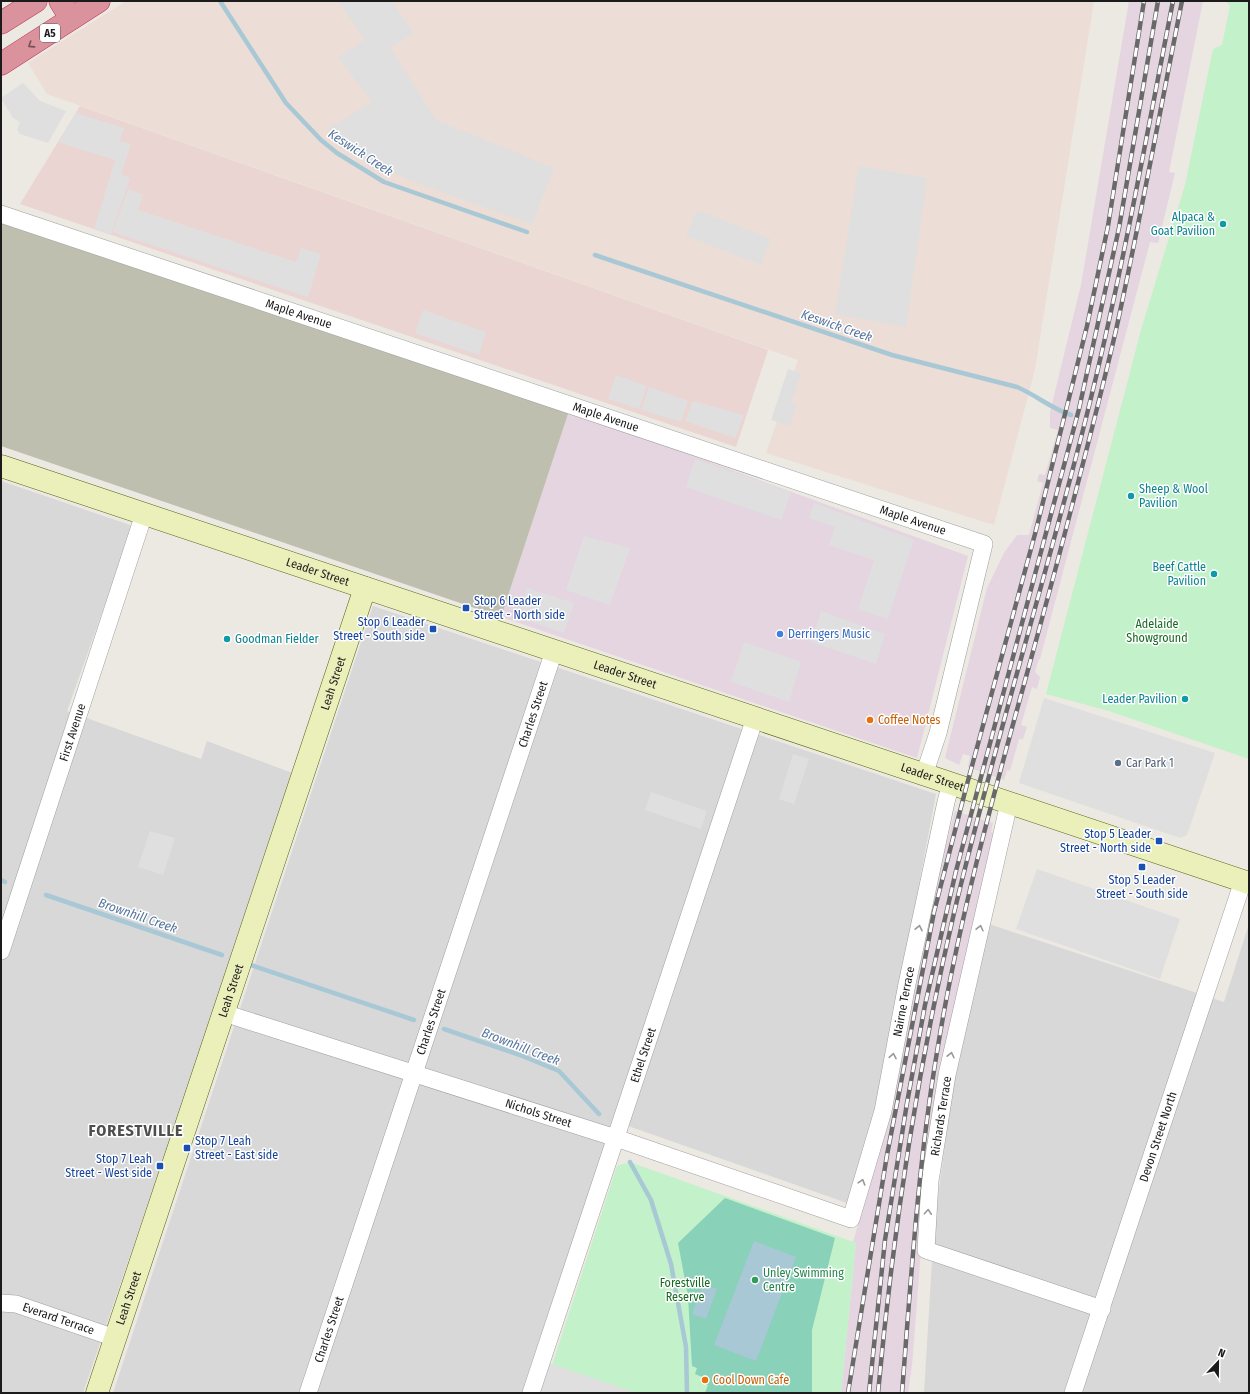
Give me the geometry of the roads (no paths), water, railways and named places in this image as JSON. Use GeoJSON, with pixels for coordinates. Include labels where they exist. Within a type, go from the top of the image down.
{"type":"FeatureCollection","features":[{"type":"Feature","properties":{"kind":"highway"},"geometry":{"type":"LineString","coordinates":[[1,23],[36,1]]}},
{"type":"Feature","properties":{"kind":"highway","name":"A5"},"geometry":{"type":"LineString","coordinates":[[1,64],[66,10],[99,1]]}},
{"type":"Feature","properties":{"kind":"main road","name":"Leader Street"},"geometry":{"type":"LineString","coordinates":[[1,466],[1246,882]]}},
{"type":"Feature","properties":{"kind":"main road","name":"Leah Street"},"geometry":{"type":"LineString","coordinates":[[97,1393],[365,588]]}},
{"type":"Feature","properties":{"kind":"street","name":"Maple Avenue"},"geometry":{"type":"LineString","coordinates":[[1,214],[984,544],[938,733],[924,775]]}},
{"type":"Feature","properties":{"kind":"street","name":"First Avenue"},"geometry":{"type":"LineString","coordinates":[[1,951],[144,514]]}},
{"type":"Feature","properties":{"kind":"street","name":"Charles Street"},"geometry":{"type":"LineString","coordinates":[[308,1393],[554,651]]}},
{"type":"Feature","properties":{"kind":"street","name":"Ethel Street"},"geometry":{"type":"LineString","coordinates":[[531,1393],[755,718]]}},
{"type":"Feature","properties":{"kind":"street","name":"Nairne Terrace"},"geometry":{"type":"LineString","coordinates":[[851,1219],[883,1111],[907,984],[951,783]]}},
{"type":"Feature","properties":{"kind":"street","name":"Richards Terrace"},"geometry":{"type":"LineString","coordinates":[[1009,803],[947,1075],[930,1181],[926,1250],[1102,1309]]}},
{"type":"Feature","properties":{"kind":"street","name":"Devon Street North"},"geometry":{"type":"LineString","coordinates":[[1073,1393],[1246,882]]}},
{"type":"Feature","properties":{"kind":"street","name":"Nichols Street"},"geometry":{"type":"LineString","coordinates":[[224,1013],[616,1138],[851,1219]]}},
{"type":"Feature","properties":{"kind":"street","name":"Everard Terrace"},"geometry":{"type":"LineString","coordinates":[[1,1303],[16,1304],[115,1338]]}},
{"type":"Feature","properties":{"kind":"water"},"geometry":{"type":"Polygon","coordinates":[[[754,1241],[796,1257],[756,1361],[714,1345],[754,1241]]]}},
{"type":"Feature","properties":{"kind":"water"},"geometry":{"type":"Polygon","coordinates":[[[703,1284],[717,1289],[706,1319],[692,1314],[703,1284]]]}},
{"type":"Feature","properties":{"kind":"waterway","name":"Keswick Creek"},"geometry":{"type":"LineString","coordinates":[[220,1],[286,103],[321,140],[337,153],[384,182],[527,232]]}},
{"type":"Feature","properties":{"kind":"waterway","name":"Keswick Creek"},"geometry":{"type":"LineString","coordinates":[[595,255],[892,355],[1017,387],[1071,415]]}},
{"type":"Feature","properties":{"kind":"waterway","name":"Brownhill Creek"},"geometry":{"type":"LineString","coordinates":[[1,880],[5,882]]}},
{"type":"Feature","properties":{"kind":"waterway","name":"Brownhill Creek"},"geometry":{"type":"LineString","coordinates":[[46,895],[222,955]]}},
{"type":"Feature","properties":{"kind":"waterway","name":"Brownhill Creek"},"geometry":{"type":"LineString","coordinates":[[248,964],[414,1020]]}},
{"type":"Feature","properties":{"kind":"waterway","name":"Brownhill Creek"},"geometry":{"type":"LineString","coordinates":[[444,1029],[520,1055],[559,1071],[599,1114]]}},
{"type":"Feature","properties":{"kind":"waterway","name":"Brownhill Creek"},"geometry":{"type":"LineString","coordinates":[[630,1162],[651,1200],[671,1264],[686,1347],[687,1393]]}},
{"type":"Feature","properties":{"kind":"railway"},"geometry":{"type":"LineString","coordinates":[[848,1393],[887,1155],[934,912],[1035,534],[1087,326],[1108,226],[1144,1]]}},
{"type":"Feature","properties":{"kind":"railway"},"geometry":{"type":"LineString","coordinates":[[869,1393],[885,1240],[907,1103],[925,1005],[956,871],[1079,409],[1119,228],[1158,1]]}},
{"type":"Feature","properties":{"kind":"railway"},"geometry":{"type":"LineString","coordinates":[[878,1393],[899,1212],[918,1092],[941,972],[969,850],[1087,414],[1133,208],[1173,1]]}},
{"type":"Feature","properties":{"kind":"railway"},"geometry":{"type":"LineString","coordinates":[[902,1393],[920,1179],[930,1094],[949,985],[979,853],[1050,591],[1116,330],[1182,1]]}},
{"type":"Feature","properties":{"kind":"place","name":"Alpaca & Goat Pavilion"},"geometry":{"type":"Point","coordinates":[1223,224]}},
{"type":"Feature","properties":{"kind":"place","name":"Sheep & Wool Pavilion"},"geometry":{"type":"Point","coordinates":[1131,496]}},
{"type":"Feature","properties":{"kind":"place","name":"Beef Cattle Pavilion"},"geometry":{"type":"Point","coordinates":[1214,574]}},
{"type":"Feature","properties":{"kind":"place","name":"Stop 6 Leader Street - North side"},"geometry":{"type":"Point","coordinates":[466,608]}},
{"type":"Feature","properties":{"kind":"place","name":"Stop 6 Leader Street - South side"},"geometry":{"type":"Point","coordinates":[433,629]}},
{"type":"Feature","properties":{"kind":"place","name":"Derringers Music"},"geometry":{"type":"Point","coordinates":[780,634]}},
{"type":"Feature","properties":{"kind":"place","name":"Goodman Fielder"},"geometry":{"type":"Point","coordinates":[227,639]}},
{"type":"Feature","properties":{"kind":"place","name":"Leader Pavilion"},"geometry":{"type":"Point","coordinates":[1185,699]}},
{"type":"Feature","properties":{"kind":"place","name":"Coffee Notes"},"geometry":{"type":"Point","coordinates":[870,720]}},
{"type":"Feature","properties":{"kind":"place","name":"Car Park 1"},"geometry":{"type":"Point","coordinates":[1118,763]}},
{"type":"Feature","properties":{"kind":"place","name":"Stop 5 Leader Street - North side"},"geometry":{"type":"Point","coordinates":[1159,841]}},
{"type":"Feature","properties":{"kind":"place","name":"Stop 5 Leader Street - South side"},"geometry":{"type":"Point","coordinates":[1142,867]}},
{"type":"Feature","properties":{"kind":"place","name":"Stop 7 Leah Street - East side"},"geometry":{"type":"Point","coordinates":[187,1148]}},
{"type":"Feature","properties":{"kind":"place","name":"Stop 7 Leah Street - West side"},"geometry":{"type":"Point","coordinates":[160,1166]}},
{"type":"Feature","properties":{"kind":"place","name":"Unley Swimming Centre"},"geometry":{"type":"Point","coordinates":[755,1280]}},
{"type":"Feature","properties":{"kind":"place","name":"Cool Down Cafe"},"geometry":{"type":"Point","coordinates":[705,1380]}},
{"type":"Feature","properties":{"kind":"district","name":"FORESTVILLE"},"geometry":{"type":"Point","coordinates":[136,1130]}},
{"type":"Feature","properties":{"kind":"park label","name":"Adelaide Showground"},"geometry":{"type":"Point","coordinates":[1157,631]}},
{"type":"Feature","properties":{"kind":"park label","name":"Forestville Reserve"},"geometry":{"type":"Point","coordinates":[685,1290]}}]}
